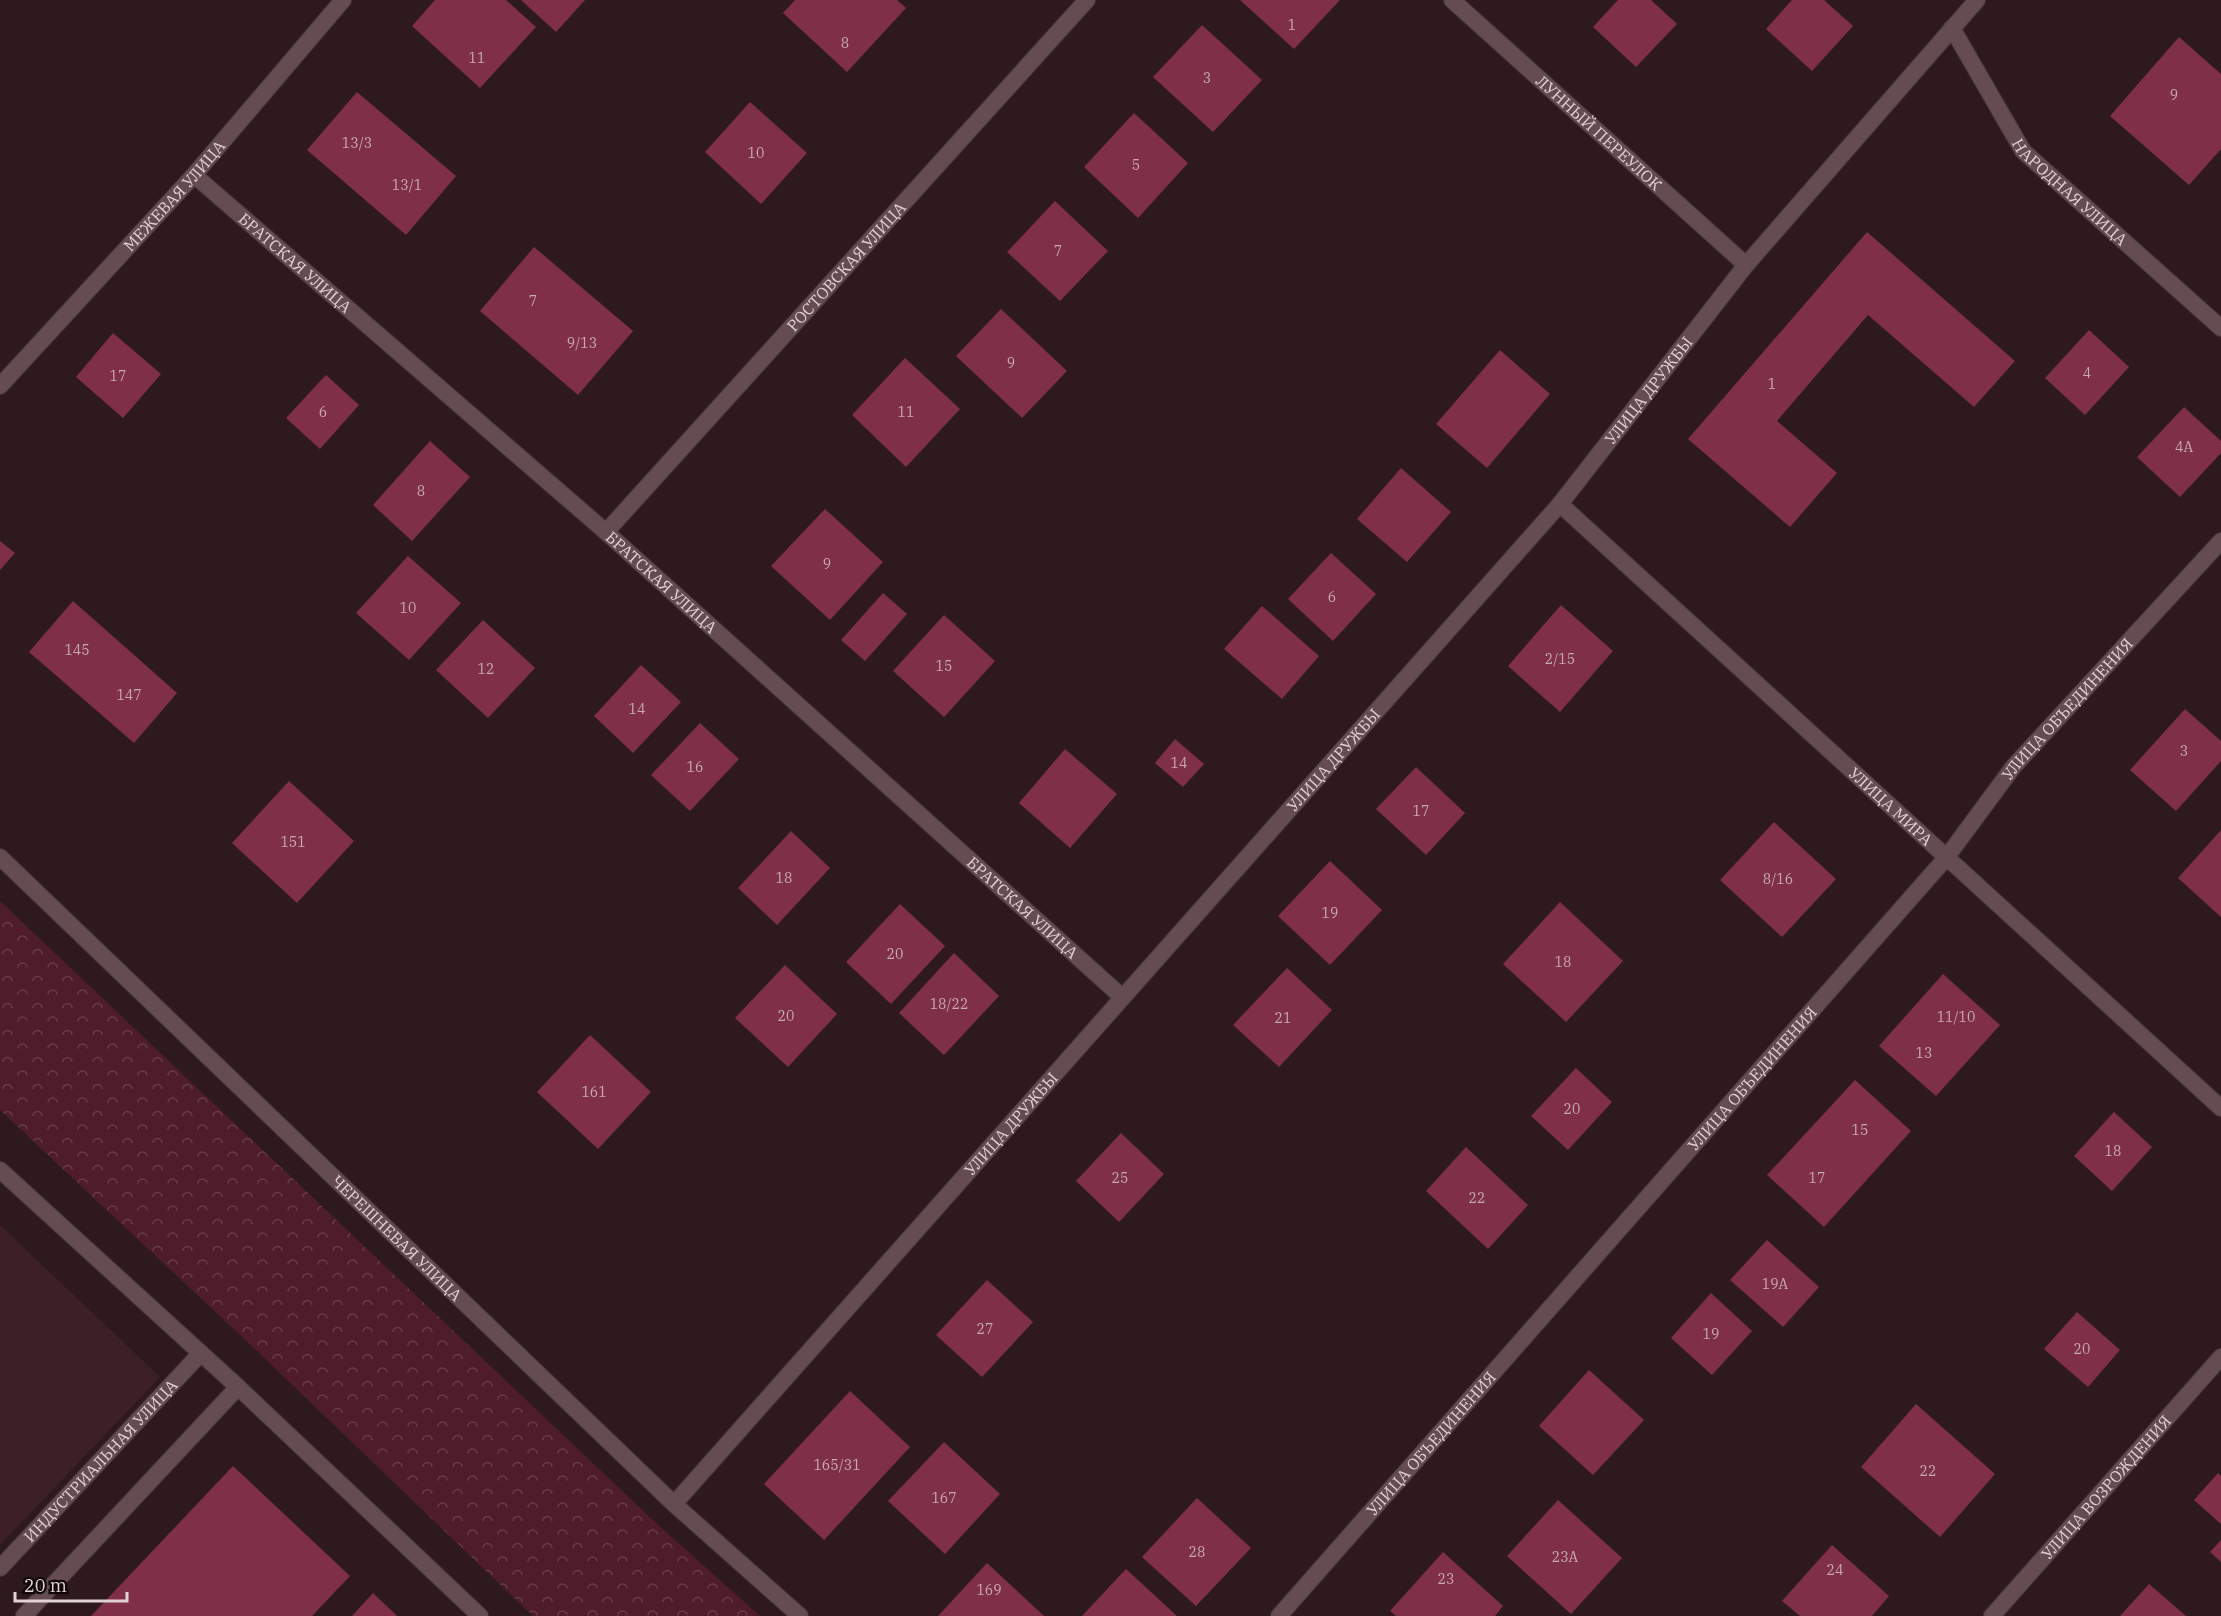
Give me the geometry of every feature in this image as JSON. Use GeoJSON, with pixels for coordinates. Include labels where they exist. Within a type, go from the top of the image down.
{"type":"FeatureCollection","features":[{"type":"Feature","properties":{"kind":"street","name":"МЕЖЕВАЯ УЛИЦА"},"geometry":{"type":"LineString","coordinates":[[0,386],[195,175],[343,0]]}},
{"type":"Feature","properties":{"kind":"street","name":"РОСТОВСКАЯ УЛИЦА"},"geometry":{"type":"LineString","coordinates":[[606,532],[1088,0]]}},
{"type":"Feature","properties":{"kind":"street","name":"ЛУННЫЙ ПЕРЕУЛОК"},"geometry":{"type":"LineString","coordinates":[[1452,0],[1746,265]]}},
{"type":"Feature","properties":{"kind":"street","name":"УЛИЦА ДРУЖБЫ"},"geometry":{"type":"LineString","coordinates":[[674,1504],[1560,504],[1746,265],[1977,0]]}},
{"type":"Feature","properties":{"kind":"street","name":"НАРОДНАЯ УЛИЦА"},"geometry":{"type":"LineString","coordinates":[[1952,28],[2023,151],[2221,328]]}},
{"type":"Feature","properties":{"kind":"street","name":"БРАТСКАЯ УЛИЦА"},"geometry":{"type":"LineString","coordinates":[[195,175],[606,532],[1122,997]]}},
{"type":"Feature","properties":{"kind":"street","name":"УЛИЦА МИРА"},"geometry":{"type":"LineString","coordinates":[[1560,504],[2221,1108]]}},
{"type":"Feature","properties":{"kind":"street","name":"УЛИЦА ОБЪЕДИНЕНИЯ"},"geometry":{"type":"LineString","coordinates":[[1279,1616],[1946,858],[2014,766],[2221,541]]}},
{"type":"Feature","properties":{"kind":"street","name":"ЧЕРЕШНЕВАЯ УЛИЦА"},"geometry":{"type":"LineString","coordinates":[[0,857],[674,1504],[800,1616]]}},
{"type":"Feature","properties":{"kind":"street"},"geometry":{"type":"LineString","coordinates":[[0,1170],[201,1353],[480,1616]]}},
{"type":"Feature","properties":{"kind":"street","name":"ИНДУСТРИАЛЬНАЯ УЛИЦА"},"geometry":{"type":"LineString","coordinates":[[0,1568],[201,1353]]}},
{"type":"Feature","properties":{"kind":"street","name":"УЛИЦА ВОЗРОЖДЕНИЯ"},"geometry":{"type":"LineString","coordinates":[[1992,1616],[2221,1357]]}},
{"type":"Feature","properties":{"kind":"street"},"geometry":{"type":"LineString","coordinates":[[24,1616],[238,1388]]}},
{"type":"Feature","properties":{"kind":"shaded area"},"geometry":{"type":"Polygon","coordinates":[[[0,1225],[160,1377],[0,1545],[0,1225]]]}},
{"type":"Feature","properties":{"kind":"green space"},"geometry":{"type":"Polygon","coordinates":[[[0,901],[656,1523],[760,1616],[533,1616],[256,1350],[0,1110],[0,901]]]}},
{"type":"Feature","properties":{"kind":"building"},"geometry":{"type":"Polygon","coordinates":[[[435,0],[506,0],[536,27],[480,88],[412,26],[435,0]]]}},
{"type":"Feature","properties":{"kind":"building"},"geometry":{"type":"Polygon","coordinates":[[[521,0],[585,0],[556,32],[521,0]]]}},
{"type":"Feature","properties":{"kind":"building"},"geometry":{"type":"Polygon","coordinates":[[[795,0],[897,0],[906,8],[847,72],[783,13],[795,0]]]}},
{"type":"Feature","properties":{"kind":"building"},"geometry":{"type":"Polygon","coordinates":[[[1240,0],[1340,0],[1294,49],[1240,0]]]}},
{"type":"Feature","properties":{"kind":"building"},"geometry":{"type":"Polygon","coordinates":[[[1618,0],[1651,0],[1677,24],[1636,67],[1593,27],[1618,0]]]}},
{"type":"Feature","properties":{"kind":"building"},"geometry":{"type":"Polygon","coordinates":[[[1792,0],[1824,0],[1853,26],[1812,71],[1766,29],[1792,0]]]}},
{"type":"Feature","properties":{"kind":"building"},"geometry":{"type":"Polygon","coordinates":[[[1202,25],[1262,80],[1213,132],[1153,77],[1202,25]]]}},
{"type":"Feature","properties":{"kind":"building"},"geometry":{"type":"Polygon","coordinates":[[[2179,37],[2221,74],[2221,149],[2189,185],[2110,116],[2179,37]]]}},
{"type":"Feature","properties":{"kind":"building"},"geometry":{"type":"Polygon","coordinates":[[[357,92],[456,176],[406,235],[307,150],[357,92]]]}},
{"type":"Feature","properties":{"kind":"building"},"geometry":{"type":"Polygon","coordinates":[[[750,102],[807,153],[761,204],[705,152],[750,102]]]}},
{"type":"Feature","properties":{"kind":"building"},"geometry":{"type":"Polygon","coordinates":[[[1134,113],[1188,163],[1138,218],[1084,167],[1134,113]]]}},
{"type":"Feature","properties":{"kind":"building"},"geometry":{"type":"Polygon","coordinates":[[[1055,201],[1108,251],[1060,301],[1007,252],[1055,201]]]}},
{"type":"Feature","properties":{"kind":"building"},"geometry":{"type":"Polygon","coordinates":[[[1867,232],[2015,361],[1974,407],[1868,315],[1777,421],[1837,473],[1790,527],[1688,439],[1867,232]]]}},
{"type":"Feature","properties":{"kind":"building"},"geometry":{"type":"Polygon","coordinates":[[[534,247],[633,331],[578,395],[480,311],[534,247]]]}},
{"type":"Feature","properties":{"kind":"building"},"geometry":{"type":"Polygon","coordinates":[[[1001,309],[1067,371],[1022,418],[956,356],[1001,309]]]}},
{"type":"Feature","properties":{"kind":"building"},"geometry":{"type":"Polygon","coordinates":[[[2089,330],[2129,367],[2085,415],[2045,378],[2089,330]]]}},
{"type":"Feature","properties":{"kind":"building"},"geometry":{"type":"Polygon","coordinates":[[[113,333],[161,374],[123,418],[76,377],[113,333]]]}},
{"type":"Feature","properties":{"kind":"building"},"geometry":{"type":"Polygon","coordinates":[[[1500,350],[1550,394],[1487,468],[1436,424],[1500,350]]]}},
{"type":"Feature","properties":{"kind":"building"},"geometry":{"type":"Polygon","coordinates":[[[905,358],[960,409],[906,467],[852,415],[905,358]]]}},
{"type":"Feature","properties":{"kind":"building"},"geometry":{"type":"Polygon","coordinates":[[[326,375],[359,405],[320,449],[286,418],[326,375]]]}},
{"type":"Feature","properties":{"kind":"building"},"geometry":{"type":"Polygon","coordinates":[[[2184,407],[2221,441],[2221,453],[2180,497],[2137,457],[2184,407]]]}},
{"type":"Feature","properties":{"kind":"building"},"geometry":{"type":"Polygon","coordinates":[[[430,441],[470,477],[412,541],[373,505],[430,441]]]}},
{"type":"Feature","properties":{"kind":"building"},"geometry":{"type":"Polygon","coordinates":[[[1401,468],[1451,512],[1407,562],[1357,519],[1401,468]]]}},
{"type":"Feature","properties":{"kind":"building"},"geometry":{"type":"Polygon","coordinates":[[[825,509],[883,562],[830,620],[771,566],[825,509]]]}},
{"type":"Feature","properties":{"kind":"building"},"geometry":{"type":"Polygon","coordinates":[[[0,541],[15,553],[0,570],[0,541]]]}},
{"type":"Feature","properties":{"kind":"building"},"geometry":{"type":"Polygon","coordinates":[[[1331,553],[1376,594],[1333,641],[1288,599],[1331,553]]]}},
{"type":"Feature","properties":{"kind":"building"},"geometry":{"type":"Polygon","coordinates":[[[408,556],[461,603],[409,660],[356,613],[408,556]]]}},
{"type":"Feature","properties":{"kind":"building"},"geometry":{"type":"Polygon","coordinates":[[[883,593],[907,614],[865,661],[841,640],[883,593]]]}},
{"type":"Feature","properties":{"kind":"building"},"geometry":{"type":"Polygon","coordinates":[[[73,601],[177,693],[134,743],[29,652],[73,601]]]}},
{"type":"Feature","properties":{"kind":"building"},"geometry":{"type":"Polygon","coordinates":[[[1561,605],[1613,651],[1560,712],[1508,666],[1561,605]]]}},
{"type":"Feature","properties":{"kind":"building"},"geometry":{"type":"Polygon","coordinates":[[[1262,606],[1319,656],[1282,699],[1224,649],[1262,606]]]}},
{"type":"Feature","properties":{"kind":"building"},"geometry":{"type":"Polygon","coordinates":[[[944,615],[995,661],[944,717],[893,671],[944,615]]]}},
{"type":"Feature","properties":{"kind":"building"},"geometry":{"type":"Polygon","coordinates":[[[483,620],[535,668],[488,718],[436,670],[483,620]]]}},
{"type":"Feature","properties":{"kind":"building"},"geometry":{"type":"Polygon","coordinates":[[[641,665],[681,702],[633,753],[594,716],[641,665]]]}},
{"type":"Feature","properties":{"kind":"building"},"geometry":{"type":"Polygon","coordinates":[[[2185,709],[2221,741],[2221,761],[2176,811],[2130,770],[2185,709]]]}},
{"type":"Feature","properties":{"kind":"building"},"geometry":{"type":"Polygon","coordinates":[[[700,723],[739,759],[690,811],[651,775],[700,723]]]}},
{"type":"Feature","properties":{"kind":"building"},"geometry":{"type":"Polygon","coordinates":[[[1175,739],[1204,764],[1183,787],[1155,763],[1175,739]]]}},
{"type":"Feature","properties":{"kind":"building"},"geometry":{"type":"Polygon","coordinates":[[[1065,749],[1117,794],[1070,848],[1019,803],[1065,749]]]}},
{"type":"Feature","properties":{"kind":"building"},"geometry":{"type":"Polygon","coordinates":[[[1416,767],[1465,813],[1426,855],[1376,809],[1416,767]]]}},
{"type":"Feature","properties":{"kind":"building"},"geometry":{"type":"Polygon","coordinates":[[[289,781],[354,841],[297,903],[232,843],[289,781]]]}},
{"type":"Feature","properties":{"kind":"building"},"geometry":{"type":"Polygon","coordinates":[[[1774,822],[1836,879],[1782,937],[1720,880],[1774,822]]]}},
{"type":"Feature","properties":{"kind":"building"},"geometry":{"type":"Polygon","coordinates":[[[2221,830],[2221,917],[2178,878],[2221,830]]]}},
{"type":"Feature","properties":{"kind":"building"},"geometry":{"type":"Polygon","coordinates":[[[791,831],[830,868],[777,925],[738,888],[791,831]]]}},
{"type":"Feature","properties":{"kind":"building"},"geometry":{"type":"Polygon","coordinates":[[[1330,861],[1382,910],[1330,965],[1278,916],[1330,861]]]}},
{"type":"Feature","properties":{"kind":"building"},"geometry":{"type":"Polygon","coordinates":[[[1560,902],[1623,961],[1566,1022],[1503,964],[1560,902]]]}},
{"type":"Feature","properties":{"kind":"building"},"geometry":{"type":"Polygon","coordinates":[[[900,904],[945,946],[891,1004],[846,962],[900,904]]]}},
{"type":"Feature","properties":{"kind":"building"},"geometry":{"type":"Polygon","coordinates":[[[954,953],[999,996],[944,1055],[899,1013],[954,953]]]}},
{"type":"Feature","properties":{"kind":"building"},"geometry":{"type":"Polygon","coordinates":[[[785,965],[837,1014],[788,1067],[735,1018],[785,965]]]}},
{"type":"Feature","properties":{"kind":"building"},"geometry":{"type":"Polygon","coordinates":[[[1287,968],[1332,1010],[1279,1067],[1233,1025],[1287,968]]]}},
{"type":"Feature","properties":{"kind":"building"},"geometry":{"type":"Polygon","coordinates":[[[1943,974],[2000,1025],[1936,1096],[1879,1046],[1943,974]]]}},
{"type":"Feature","properties":{"kind":"building"},"geometry":{"type":"Polygon","coordinates":[[[590,1035],[651,1092],[598,1149],[537,1092],[590,1035]]]}},
{"type":"Feature","properties":{"kind":"building"},"geometry":{"type":"Polygon","coordinates":[[[1576,1068],[1612,1102],[1568,1150],[1531,1116],[1576,1068]]]}},
{"type":"Feature","properties":{"kind":"building"},"geometry":{"type":"Polygon","coordinates":[[[1855,1080],[1911,1131],[1824,1227],[1767,1175],[1855,1080]]]}},
{"type":"Feature","properties":{"kind":"building"},"geometry":{"type":"Polygon","coordinates":[[[2114,1112],[2152,1147],[2112,1191],[2074,1156],[2114,1112]]]}},
{"type":"Feature","properties":{"kind":"building"},"geometry":{"type":"Polygon","coordinates":[[[1121,1133],[1164,1174],[1119,1222],[1076,1181],[1121,1133]]]}},
{"type":"Feature","properties":{"kind":"building"},"geometry":{"type":"Polygon","coordinates":[[[1466,1147],[1528,1205],[1488,1249],[1426,1191],[1466,1147]]]}},
{"type":"Feature","properties":{"kind":"building"},"geometry":{"type":"Polygon","coordinates":[[[1767,1240],[1819,1287],[1783,1327],[1730,1280],[1767,1240]]]}},
{"type":"Feature","properties":{"kind":"building"},"geometry":{"type":"Polygon","coordinates":[[[987,1280],[1033,1322],[982,1377],[936,1335],[987,1280]]]}},
{"type":"Feature","properties":{"kind":"building"},"geometry":{"type":"Polygon","coordinates":[[[1711,1293],[1752,1331],[1712,1375],[1671,1338],[1711,1293]]]}},
{"type":"Feature","properties":{"kind":"building"},"geometry":{"type":"Polygon","coordinates":[[[2077,1312],[2120,1350],[2088,1387],[2044,1349],[2077,1312]]]}},
{"type":"Feature","properties":{"kind":"building"},"geometry":{"type":"Polygon","coordinates":[[[1589,1370],[1644,1420],[1593,1475],[1539,1426],[1589,1370]]]}},
{"type":"Feature","properties":{"kind":"building"},"geometry":{"type":"Polygon","coordinates":[[[850,1391],[910,1447],[824,1540],[764,1484],[850,1391]]]}},
{"type":"Feature","properties":{"kind":"building"},"geometry":{"type":"Polygon","coordinates":[[[1916,1404],[1995,1474],[1940,1537],[1861,1467],[1916,1404]]]}},
{"type":"Feature","properties":{"kind":"building"},"geometry":{"type":"Polygon","coordinates":[[[944,1442],[1000,1494],[945,1554],[888,1501],[944,1442]]]}},
{"type":"Feature","properties":{"kind":"building"},"geometry":{"type":"Polygon","coordinates":[[[233,1466],[350,1576],[312,1616],[91,1616],[233,1466]]]}},
{"type":"Feature","properties":{"kind":"building"},"geometry":{"type":"Polygon","coordinates":[[[2218,1473],[2221,1476],[2221,1524],[2194,1500],[2218,1473]]]}},
{"type":"Feature","properties":{"kind":"building"},"geometry":{"type":"Polygon","coordinates":[[[1197,1498],[1251,1548],[1196,1606],[1142,1557],[1197,1498]]]}},
{"type":"Feature","properties":{"kind":"building"},"geometry":{"type":"Polygon","coordinates":[[[1558,1500],[1622,1558],[1571,1614],[1507,1556],[1558,1500]]]}},
{"type":"Feature","properties":{"kind":"building"},"geometry":{"type":"Polygon","coordinates":[[[2221,1540],[2221,1562],[2210,1552],[2221,1540]]]}},
{"type":"Feature","properties":{"kind":"building"},"geometry":{"type":"Polygon","coordinates":[[[1832,1545],[1889,1596],[1872,1616],[1800,1616],[1782,1601],[1832,1545]]]}},
{"type":"Feature","properties":{"kind":"building"},"geometry":{"type":"Polygon","coordinates":[[[1443,1552],[1503,1606],[1495,1616],[1396,1616],[1390,1611],[1443,1552]]]}},
{"type":"Feature","properties":{"kind":"building"},"geometry":{"type":"Polygon","coordinates":[[[987,1563],[1044,1616],[938,1616],[987,1563]]]}},
{"type":"Feature","properties":{"kind":"building"},"geometry":{"type":"Polygon","coordinates":[[[1126,1569],[1177,1616],[1082,1616],[1126,1569]]]}},
{"type":"Feature","properties":{"kind":"building"},"geometry":{"type":"Polygon","coordinates":[[[2149,1584],[2186,1616],[2120,1616],[2149,1584]]]}},
{"type":"Feature","properties":{"kind":"building"},"geometry":{"type":"Polygon","coordinates":[[[373,1593],[397,1616],[352,1616],[373,1593]]]}}]}
